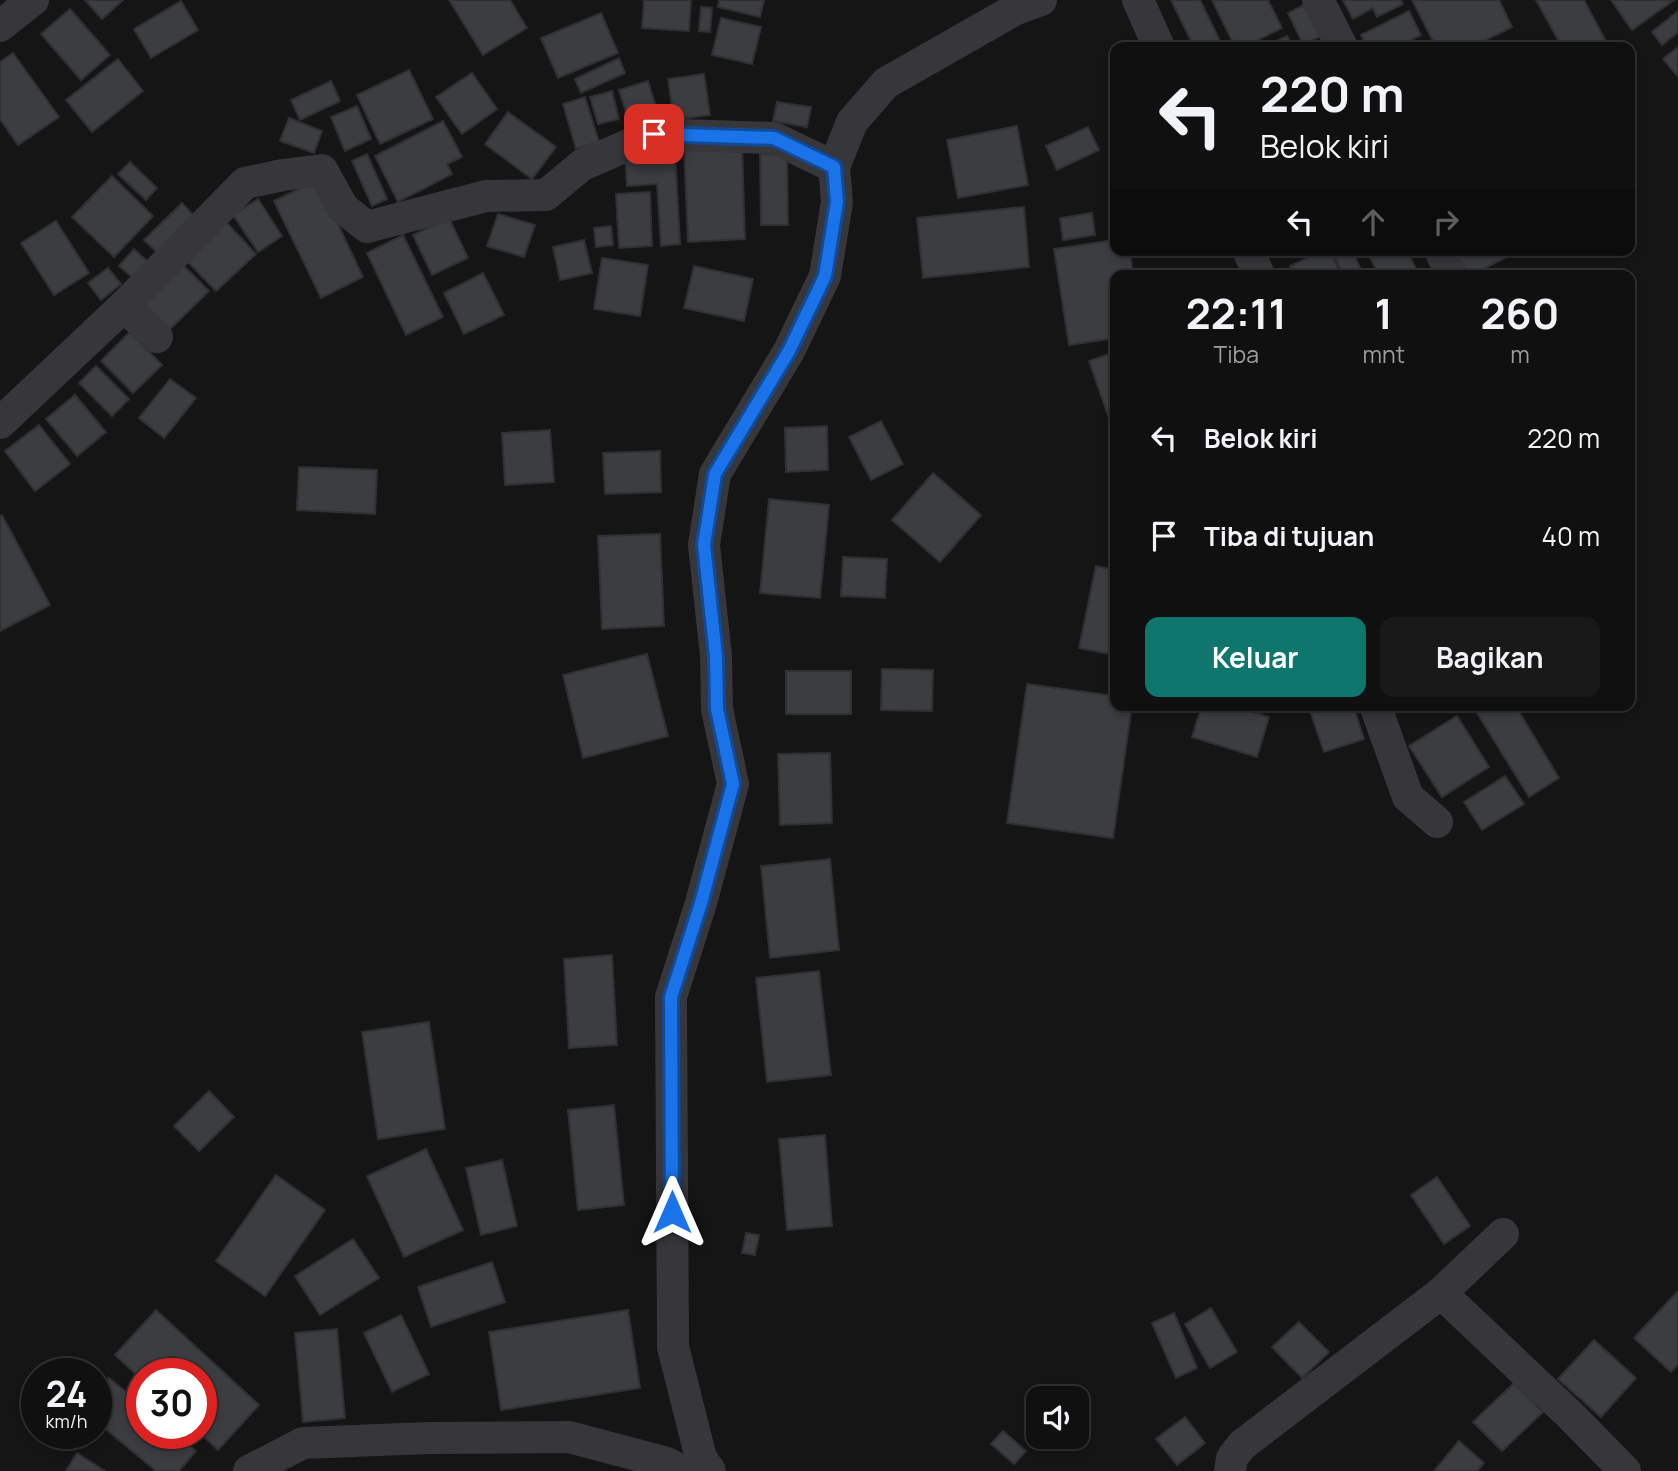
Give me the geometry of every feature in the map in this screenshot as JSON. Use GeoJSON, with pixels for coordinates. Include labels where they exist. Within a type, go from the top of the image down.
{"type":"FeatureCollection","features":[{"type":"Feature","properties":{"kind":"street"},"geometry":{"type":"LineString","coordinates":[[0,26],[33,0]]}},
{"type":"Feature","properties":{"kind":"street"},"geometry":{"type":"LineString","coordinates":[[710,1471],[701,1458],[673,1347],[671,997],[701,903],[733,784],[717,709],[716,656],[704,545],[715,474],[789,351],[825,276],[837,202],[834,167],[852,122],[886,83],[1014,10],[1041,0]]}},
{"type":"Feature","properties":{"kind":"street"},"geometry":{"type":"LineString","coordinates":[[1138,0],[1157,42]]}},
{"type":"Feature","properties":{"kind":"street"},"geometry":{"type":"LineString","coordinates":[[1318,0],[1339,42]]}},
{"type":"Feature","properties":{"kind":"street"},"geometry":{"type":"LineString","coordinates":[[0,423],[124,306],[245,183],[323,170],[343,208],[367,227],[486,196],[546,195],[582,165],[654,134],[774,138],[834,167]]}},
{"type":"Feature","properties":{"kind":"street"},"geometry":{"type":"LineString","coordinates":[[124,306],[157,337]]}},
{"type":"Feature","properties":{"kind":"street"},"geometry":{"type":"LineString","coordinates":[[1377,711],[1408,797],[1437,822]]}},
{"type":"Feature","properties":{"kind":"street"},"geometry":{"type":"LineString","coordinates":[[1230,1471],[1232,1458],[1242,1445],[1441,1293],[1503,1234]]}},
{"type":"Feature","properties":{"kind":"street"},"geometry":{"type":"LineString","coordinates":[[1441,1293],[1625,1471]]}},
{"type":"Feature","properties":{"kind":"street"},"geometry":{"type":"LineString","coordinates":[[249,1471],[303,1443],[429,1438],[569,1437],[667,1463],[681,1471]]}},
{"type":"Feature","properties":{"kind":"building"},"geometry":{"type":"Polygon","coordinates":[[[85,0],[123,0],[102,19],[85,0]]]}},
{"type":"Feature","properties":{"kind":"building"},"geometry":{"type":"Polygon","coordinates":[[[449,0],[510,0],[527,28],[483,55],[449,0]]]}},
{"type":"Feature","properties":{"kind":"building"},"geometry":{"type":"Polygon","coordinates":[[[644,0],[691,0],[689,31],[642,28],[644,0]]]}},
{"type":"Feature","properties":{"kind":"building"},"geometry":{"type":"Polygon","coordinates":[[[719,0],[764,0],[760,17],[718,7],[719,0]]]}},
{"type":"Feature","properties":{"kind":"building"},"geometry":{"type":"Polygon","coordinates":[[[1171,0],[1200,0],[1221,42],[1192,42],[1171,0]]]}},
{"type":"Feature","properties":{"kind":"building"},"geometry":{"type":"Polygon","coordinates":[[[1212,0],[1268,0],[1282,28],[1254,42],[1233,42],[1212,0]]]}},
{"type":"Feature","properties":{"kind":"building"},"geometry":{"type":"Polygon","coordinates":[[[1343,0],[1401,0],[1403,4],[1377,17],[1373,8],[1353,19],[1343,0]]]}},
{"type":"Feature","properties":{"kind":"building"},"geometry":{"type":"Polygon","coordinates":[[[1412,0],[1499,0],[1512,27],[1482,42],[1433,42],[1412,0]]]}},
{"type":"Feature","properties":{"kind":"building"},"geometry":{"type":"Polygon","coordinates":[[[1536,0],[1584,0],[1606,42],[1559,42],[1536,0]]]}},
{"type":"Feature","properties":{"kind":"building"},"geometry":{"type":"Polygon","coordinates":[[[1611,0],[1674,0],[1632,30],[1611,0]]]}},
{"type":"Feature","properties":{"kind":"building"},"geometry":{"type":"Polygon","coordinates":[[[181,1],[198,30],[151,58],[134,29],[181,1]]]}},
{"type":"Feature","properties":{"kind":"building"},"geometry":{"type":"Polygon","coordinates":[[[1304,5],[1320,37],[1302,42],[1288,13],[1304,5]]]}},
{"type":"Feature","properties":{"kind":"building"},"geometry":{"type":"Polygon","coordinates":[[[701,7],[712,8],[710,32],[699,31],[701,7]]]}},
{"type":"Feature","properties":{"kind":"building"},"geometry":{"type":"Polygon","coordinates":[[[70,9],[110,55],[81,80],[41,34],[70,9]]]}},
{"type":"Feature","properties":{"kind":"building"},"geometry":{"type":"Polygon","coordinates":[[[1409,11],[1421,35],[1407,42],[1364,42],[1361,35],[1409,11]]]}},
{"type":"Feature","properties":{"kind":"building"},"geometry":{"type":"Polygon","coordinates":[[[1678,11],[1678,32],[1662,45],[1652,32],[1678,11]]]}},
{"type":"Feature","properties":{"kind":"building"},"geometry":{"type":"Polygon","coordinates":[[[601,13],[618,53],[558,78],[541,38],[601,13]]]}},
{"type":"Feature","properties":{"kind":"building"},"geometry":{"type":"Polygon","coordinates":[[[721,18],[761,27],[752,64],[712,55],[721,18]]]}},
{"type":"Feature","properties":{"kind":"building"},"geometry":{"type":"Polygon","coordinates":[[[1287,36],[1290,42],[1274,42],[1287,36]]]}},
{"type":"Feature","properties":{"kind":"building"},"geometry":{"type":"Polygon","coordinates":[[[1678,47],[1678,77],[1663,59],[1678,47]]]}},
{"type":"Feature","properties":{"kind":"building"},"geometry":{"type":"Polygon","coordinates":[[[13,53],[59,117],[18,145],[0,119],[0,62],[13,53]]]}},
{"type":"Feature","properties":{"kind":"building"},"geometry":{"type":"Polygon","coordinates":[[[619,58],[625,73],[581,93],[575,79],[619,58]]]}},
{"type":"Feature","properties":{"kind":"building"},"geometry":{"type":"Polygon","coordinates":[[[118,59],[143,91],[92,132],[66,100],[118,59]]]}},
{"type":"Feature","properties":{"kind":"building"},"geometry":{"type":"Polygon","coordinates":[[[409,70],[433,119],[380,144],[357,95],[409,70]]]}},
{"type":"Feature","properties":{"kind":"building"},"geometry":{"type":"Polygon","coordinates":[[[472,73],[497,109],[462,134],[436,97],[472,73]]]}},
{"type":"Feature","properties":{"kind":"building"},"geometry":{"type":"Polygon","coordinates":[[[704,74],[710,115],[674,120],[668,79],[704,74]]]}},
{"type":"Feature","properties":{"kind":"building"},"geometry":{"type":"Polygon","coordinates":[[[331,81],[340,101],[300,120],[291,100],[331,81]]]}},
{"type":"Feature","properties":{"kind":"building"},"geometry":{"type":"Polygon","coordinates":[[[648,81],[660,120],[631,129],[619,90],[648,81]]]}},
{"type":"Feature","properties":{"kind":"building"},"geometry":{"type":"Polygon","coordinates":[[[612,91],[619,119],[598,124],[590,97],[612,91]]]}},
{"type":"Feature","properties":{"kind":"building"},"geometry":{"type":"Polygon","coordinates":[[[585,97],[599,142],[576,149],[563,104],[585,97]]]}},
{"type":"Feature","properties":{"kind":"building"},"geometry":{"type":"Polygon","coordinates":[[[777,102],[811,107],[807,127],[773,121],[777,102]]]}},
{"type":"Feature","properties":{"kind":"building"},"geometry":{"type":"Polygon","coordinates":[[[357,106],[371,139],[345,151],[331,117],[357,106]]]}},
{"type":"Feature","properties":{"kind":"building"},"geometry":{"type":"Polygon","coordinates":[[[508,112],[556,147],[532,179],[485,144],[508,112]]]}},
{"type":"Feature","properties":{"kind":"building"},"geometry":{"type":"Polygon","coordinates":[[[289,118],[322,131],[314,153],[280,141],[289,118]]]}},
{"type":"Feature","properties":{"kind":"building"},"geometry":{"type":"Polygon","coordinates":[[[443,121],[462,157],[447,164],[452,174],[398,202],[375,156],[443,121]]]}},
{"type":"Feature","properties":{"kind":"building"},"geometry":{"type":"Polygon","coordinates":[[[1017,126],[1028,185],[958,198],[947,140],[1017,126]]]}},
{"type":"Feature","properties":{"kind":"building"},"geometry":{"type":"Polygon","coordinates":[[[1088,127],[1099,150],[1057,170],[1046,146],[1088,127]]]}},
{"type":"Feature","properties":{"kind":"building"},"geometry":{"type":"Polygon","coordinates":[[[742,145],[745,239],[688,242],[684,147],[742,145]]]}},
{"type":"Feature","properties":{"kind":"building"},"geometry":{"type":"Polygon","coordinates":[[[675,152],[680,244],[661,246],[657,184],[627,186],[625,155],[675,152]]]}},
{"type":"Feature","properties":{"kind":"building"},"geometry":{"type":"Polygon","coordinates":[[[787,153],[788,225],[761,225],[760,154],[787,153]]]}},
{"type":"Feature","properties":{"kind":"building"},"geometry":{"type":"Polygon","coordinates":[[[367,154],[387,199],[372,206],[352,161],[367,154]]]}},
{"type":"Feature","properties":{"kind":"building"},"geometry":{"type":"Polygon","coordinates":[[[130,162],[157,188],[146,200],[118,174],[130,162]]]}},
{"type":"Feature","properties":{"kind":"building"},"geometry":{"type":"Polygon","coordinates":[[[112,176],[153,216],[114,257],[72,217],[112,176]]]}},
{"type":"Feature","properties":{"kind":"building"},"geometry":{"type":"Polygon","coordinates":[[[317,180],[363,277],[321,298],[274,201],[317,180]]]}},
{"type":"Feature","properties":{"kind":"building"},"geometry":{"type":"Polygon","coordinates":[[[650,192],[652,246],[619,248],[616,194],[650,192]]]}},
{"type":"Feature","properties":{"kind":"building"},"geometry":{"type":"Polygon","coordinates":[[[258,199],[282,236],[258,252],[233,215],[258,199]]]}},
{"type":"Feature","properties":{"kind":"building"},"geometry":{"type":"Polygon","coordinates":[[[182,203],[194,216],[157,252],[144,240],[182,203]]]}},
{"type":"Feature","properties":{"kind":"building"},"geometry":{"type":"Polygon","coordinates":[[[1024,207],[1029,267],[923,278],[917,218],[1024,207]]]}},
{"type":"Feature","properties":{"kind":"building"},"geometry":{"type":"Polygon","coordinates":[[[1092,213],[1095,235],[1063,240],[1060,218],[1092,213]]]}},
{"type":"Feature","properties":{"kind":"building"},"geometry":{"type":"Polygon","coordinates":[[[498,214],[535,225],[524,257],[487,246],[498,214]]]}},
{"type":"Feature","properties":{"kind":"building"},"geometry":{"type":"Polygon","coordinates":[[[449,218],[468,258],[432,275],[413,235],[449,218]]]}},
{"type":"Feature","properties":{"kind":"building"},"geometry":{"type":"Polygon","coordinates":[[[56,221],[89,273],[54,295],[21,243],[56,221]]]}},
{"type":"Feature","properties":{"kind":"building"},"geometry":{"type":"Polygon","coordinates":[[[226,222],[256,254],[216,291],[186,260],[226,222]]]}},
{"type":"Feature","properties":{"kind":"building"},"geometry":{"type":"Polygon","coordinates":[[[611,226],[613,245],[596,247],[594,228],[611,226]]]}},
{"type":"Feature","properties":{"kind":"building"},"geometry":{"type":"Polygon","coordinates":[[[403,235],[443,317],[406,335],[367,253],[403,235]]]}},
{"type":"Feature","properties":{"kind":"building"},"geometry":{"type":"Polygon","coordinates":[[[584,240],[592,273],[560,280],[553,247],[584,240]]]}},
{"type":"Feature","properties":{"kind":"building"},"geometry":{"type":"Polygon","coordinates":[[[1110,241],[1110,256],[1131,256],[1132,270],[1110,270],[1110,339],[1069,345],[1054,249],[1110,241]]]}},
{"type":"Feature","properties":{"kind":"building"},"geometry":{"type":"Polygon","coordinates":[[[134,249],[147,261],[133,278],[119,266],[134,249]]]}},
{"type":"Feature","properties":{"kind":"building"},"geometry":{"type":"Polygon","coordinates":[[[1311,256],[1333,256],[1339,270],[1292,270],[1290,266],[1311,256]]]}},
{"type":"Feature","properties":{"kind":"building"},"geometry":{"type":"Polygon","coordinates":[[[1334,256],[1355,256],[1361,270],[1341,270],[1334,256]]]}},
{"type":"Feature","properties":{"kind":"building"},"geometry":{"type":"Polygon","coordinates":[[[1369,256],[1410,256],[1417,270],[1376,270],[1369,256]]]}},
{"type":"Feature","properties":{"kind":"building"},"geometry":{"type":"Polygon","coordinates":[[[1458,256],[1508,256],[1482,270],[1465,270],[1458,256]]]}},
{"type":"Feature","properties":{"kind":"building"},"geometry":{"type":"Polygon","coordinates":[[[602,258],[648,265],[640,316],[594,309],[602,258]]]}},
{"type":"Feature","properties":{"kind":"building"},"geometry":{"type":"Polygon","coordinates":[[[183,265],[209,291],[169,330],[143,304],[183,265]]]}},
{"type":"Feature","properties":{"kind":"building"},"geometry":{"type":"Polygon","coordinates":[[[694,266],[753,279],[744,321],[684,308],[694,266]]]}},
{"type":"Feature","properties":{"kind":"building"},"geometry":{"type":"Polygon","coordinates":[[[108,268],[121,284],[101,300],[88,283],[108,268]]]}},
{"type":"Feature","properties":{"kind":"building"},"geometry":{"type":"Polygon","coordinates":[[[483,273],[504,315],[464,334],[444,293],[483,273]]]}},
{"type":"Feature","properties":{"kind":"building"},"geometry":{"type":"Polygon","coordinates":[[[130,332],[162,365],[133,393],[101,361],[130,332]]]}},
{"type":"Feature","properties":{"kind":"building"},"geometry":{"type":"Polygon","coordinates":[[[1110,354],[1110,421],[1089,361],[1110,354]]]}},
{"type":"Feature","properties":{"kind":"building"},"geometry":{"type":"Polygon","coordinates":[[[96,366],[129,399],[112,416],[79,383],[96,366]]]}},
{"type":"Feature","properties":{"kind":"building"},"geometry":{"type":"Polygon","coordinates":[[[170,379],[196,398],[164,438],[139,418],[170,379]]]}},
{"type":"Feature","properties":{"kind":"building"},"geometry":{"type":"Polygon","coordinates":[[[75,395],[106,432],[77,456],[46,419],[75,395]]]}},
{"type":"Feature","properties":{"kind":"building"},"geometry":{"type":"Polygon","coordinates":[[[881,421],[903,464],[871,480],[849,437],[881,421]]]}},
{"type":"Feature","properties":{"kind":"building"},"geometry":{"type":"Polygon","coordinates":[[[39,425],[70,464],[35,491],[5,451],[39,425]]]}},
{"type":"Feature","properties":{"kind":"building"},"geometry":{"type":"Polygon","coordinates":[[[827,426],[828,470],[786,472],[785,428],[827,426]]]}},
{"type":"Feature","properties":{"kind":"building"},"geometry":{"type":"Polygon","coordinates":[[[550,430],[554,482],[505,485],[502,433],[550,430]]]}},
{"type":"Feature","properties":{"kind":"building"},"geometry":{"type":"Polygon","coordinates":[[[660,451],[661,492],[605,494],[603,453],[660,451]]]}},
{"type":"Feature","properties":{"kind":"building"},"geometry":{"type":"Polygon","coordinates":[[[299,467],[377,470],[375,514],[297,510],[299,467]]]}},
{"type":"Feature","properties":{"kind":"building"},"geometry":{"type":"Polygon","coordinates":[[[933,473],[981,515],[940,562],[892,520],[933,473]]]}},
{"type":"Feature","properties":{"kind":"building"},"geometry":{"type":"Polygon","coordinates":[[[769,499],[829,505],[820,598],[760,593],[769,499]]]}},
{"type":"Feature","properties":{"kind":"building"},"geometry":{"type":"Polygon","coordinates":[[[2,515],[50,605],[0,631],[0,516],[2,515]]]}},
{"type":"Feature","properties":{"kind":"building"},"geometry":{"type":"Polygon","coordinates":[[[660,534],[664,626],[602,629],[598,536],[660,534]]]}},
{"type":"Feature","properties":{"kind":"building"},"geometry":{"type":"Polygon","coordinates":[[[843,557],[887,559],[885,598],[841,596],[843,557]]]}},
{"type":"Feature","properties":{"kind":"building"},"geometry":{"type":"Polygon","coordinates":[[[1096,566],[1110,569],[1110,654],[1079,648],[1096,566]]]}},
{"type":"Feature","properties":{"kind":"building"},"geometry":{"type":"Polygon","coordinates":[[[647,654],[668,736],[583,758],[563,675],[647,654]]]}},
{"type":"Feature","properties":{"kind":"building"},"geometry":{"type":"Polygon","coordinates":[[[882,669],[933,670],[932,711],[881,710],[882,669]]]}},
{"type":"Feature","properties":{"kind":"building"},"geometry":{"type":"Polygon","coordinates":[[[786,671],[851,671],[851,714],[786,714],[786,671]]]}},
{"type":"Feature","properties":{"kind":"building"},"geometry":{"type":"Polygon","coordinates":[[[1027,684],[1110,695],[1110,711],[1131,711],[1113,838],[1007,823],[1027,684]]]}},
{"type":"Feature","properties":{"kind":"building"},"geometry":{"type":"Polygon","coordinates":[[[1200,711],[1249,711],[1269,717],[1257,757],[1192,737],[1200,711]]]}},
{"type":"Feature","properties":{"kind":"building"},"geometry":{"type":"Polygon","coordinates":[[[1310,711],[1355,711],[1364,739],[1324,752],[1310,711]]]}},
{"type":"Feature","properties":{"kind":"building"},"geometry":{"type":"Polygon","coordinates":[[[1476,711],[1519,711],[1559,778],[1529,797],[1476,711]]]}},
{"type":"Feature","properties":{"kind":"building"},"geometry":{"type":"Polygon","coordinates":[[[1457,716],[1489,767],[1442,797],[1409,746],[1457,716]]]}},
{"type":"Feature","properties":{"kind":"building"},"geometry":{"type":"Polygon","coordinates":[[[830,753],[832,823],[780,825],[778,754],[830,753]]]}},
{"type":"Feature","properties":{"kind":"building"},"geometry":{"type":"Polygon","coordinates":[[[1505,776],[1524,804],[1482,830],[1464,802],[1505,776]]]}},
{"type":"Feature","properties":{"kind":"building"},"geometry":{"type":"Polygon","coordinates":[[[830,859],[839,950],[770,958],[761,866],[830,859]]]}},
{"type":"Feature","properties":{"kind":"building"},"geometry":{"type":"Polygon","coordinates":[[[612,955],[617,1045],[569,1048],[564,959],[612,955]]]}},
{"type":"Feature","properties":{"kind":"building"},"geometry":{"type":"Polygon","coordinates":[[[819,971],[831,1075],[767,1082],[756,978],[819,971]]]}},
{"type":"Feature","properties":{"kind":"building"},"geometry":{"type":"Polygon","coordinates":[[[429,1022],[445,1129],[378,1139],[362,1032],[429,1022]]]}},
{"type":"Feature","properties":{"kind":"building"},"geometry":{"type":"Polygon","coordinates":[[[209,1091],[234,1117],[199,1151],[174,1126],[209,1091]]]}},
{"type":"Feature","properties":{"kind":"building"},"geometry":{"type":"Polygon","coordinates":[[[614,1105],[624,1205],[578,1210],[568,1110],[614,1105]]]}},
{"type":"Feature","properties":{"kind":"building"},"geometry":{"type":"Polygon","coordinates":[[[825,1135],[832,1226],[787,1230],[779,1139],[825,1135]]]}},
{"type":"Feature","properties":{"kind":"building"},"geometry":{"type":"Polygon","coordinates":[[[426,1149],[463,1230],[404,1257],[367,1176],[426,1149]]]}},
{"type":"Feature","properties":{"kind":"building"},"geometry":{"type":"Polygon","coordinates":[[[502,1160],[517,1226],[481,1235],[466,1168],[502,1160]]]}},
{"type":"Feature","properties":{"kind":"building"},"geometry":{"type":"Polygon","coordinates":[[[276,1175],[325,1210],[265,1296],[216,1261],[276,1175]]]}},
{"type":"Feature","properties":{"kind":"building"},"geometry":{"type":"Polygon","coordinates":[[[1437,1177],[1470,1226],[1444,1244],[1411,1195],[1437,1177]]]}},
{"type":"Feature","properties":{"kind":"building"},"geometry":{"type":"Polygon","coordinates":[[[746,1233],[759,1235],[755,1255],[742,1253],[746,1233]]]}},
{"type":"Feature","properties":{"kind":"building"},"geometry":{"type":"Polygon","coordinates":[[[353,1239],[379,1278],[320,1315],[295,1276],[353,1239]]]}},
{"type":"Feature","properties":{"kind":"building"},"geometry":{"type":"Polygon","coordinates":[[[492,1262],[505,1302],[431,1327],[418,1287],[492,1262]]]}},
{"type":"Feature","properties":{"kind":"building"},"geometry":{"type":"Polygon","coordinates":[[[1677,1292],[1678,1364],[1671,1372],[1634,1338],[1677,1292]]]}},
{"type":"Feature","properties":{"kind":"building"},"geometry":{"type":"Polygon","coordinates":[[[1211,1308],[1237,1352],[1210,1368],[1185,1324],[1211,1308]]]}},
{"type":"Feature","properties":{"kind":"building"},"geometry":{"type":"Polygon","coordinates":[[[156,1310],[208,1358],[126,1358],[126,1365],[115,1355],[156,1310]]]}},
{"type":"Feature","properties":{"kind":"building"},"geometry":{"type":"Polygon","coordinates":[[[628,1310],[640,1388],[501,1410],[489,1332],[628,1310]]]}},
{"type":"Feature","properties":{"kind":"building"},"geometry":{"type":"Polygon","coordinates":[[[1174,1313],[1197,1368],[1176,1378],[1152,1323],[1174,1313]]]}},
{"type":"Feature","properties":{"kind":"building"},"geometry":{"type":"Polygon","coordinates":[[[401,1315],[429,1374],[392,1392],[364,1333],[401,1315]]]}},
{"type":"Feature","properties":{"kind":"building"},"geometry":{"type":"Polygon","coordinates":[[[1299,1322],[1329,1352],[1302,1378],[1272,1347],[1299,1322]]]}},
{"type":"Feature","properties":{"kind":"building"},"geometry":{"type":"Polygon","coordinates":[[[337,1329],[345,1418],[303,1422],[295,1333],[337,1329]]]}},
{"type":"Feature","properties":{"kind":"building"},"geometry":{"type":"Polygon","coordinates":[[[1594,1340],[1636,1378],[1601,1417],[1558,1379],[1594,1340]]]}},
{"type":"Feature","properties":{"kind":"building"},"geometry":{"type":"Polygon","coordinates":[[[217,1366],[259,1405],[217,1449],[217,1366]]]}},
{"type":"Feature","properties":{"kind":"building"},"geometry":{"type":"Polygon","coordinates":[[[112,1380],[126,1392],[126,1446],[112,1434],[112,1380]]]}},
{"type":"Feature","properties":{"kind":"building"},"geometry":{"type":"Polygon","coordinates":[[[1514,1383],[1543,1412],[1502,1451],[1473,1422],[1514,1383]]]}},
{"type":"Feature","properties":{"kind":"building"},"geometry":{"type":"Polygon","coordinates":[[[1185,1417],[1205,1443],[1177,1465],[1156,1439],[1185,1417]]]}},
{"type":"Feature","properties":{"kind":"building"},"geometry":{"type":"Polygon","coordinates":[[[1003,1431],[1026,1451],[1014,1464],[991,1444],[1003,1431]]]}},
{"type":"Feature","properties":{"kind":"building"},"geometry":{"type":"Polygon","coordinates":[[[1459,1441],[1484,1463],[1477,1471],[1434,1471],[1459,1441]]]}},
{"type":"Feature","properties":{"kind":"building"},"geometry":{"type":"Polygon","coordinates":[[[130,1449],[196,1451],[179,1471],[156,1471],[130,1449]]]}},
{"type":"Feature","properties":{"kind":"building"},"geometry":{"type":"Polygon","coordinates":[[[77,1453],[105,1471],[66,1471],[77,1453]]]}},
{"type":"Feature","properties":{"kind":"route"},"geometry":{"type":"LineString","coordinates":[[654,134],[774,138],[834,167],[837,202],[825,276],[789,351],[715,474],[704,545],[716,656],[717,709],[733,784],[701,903],[671,997],[672,1212]]}}]}
